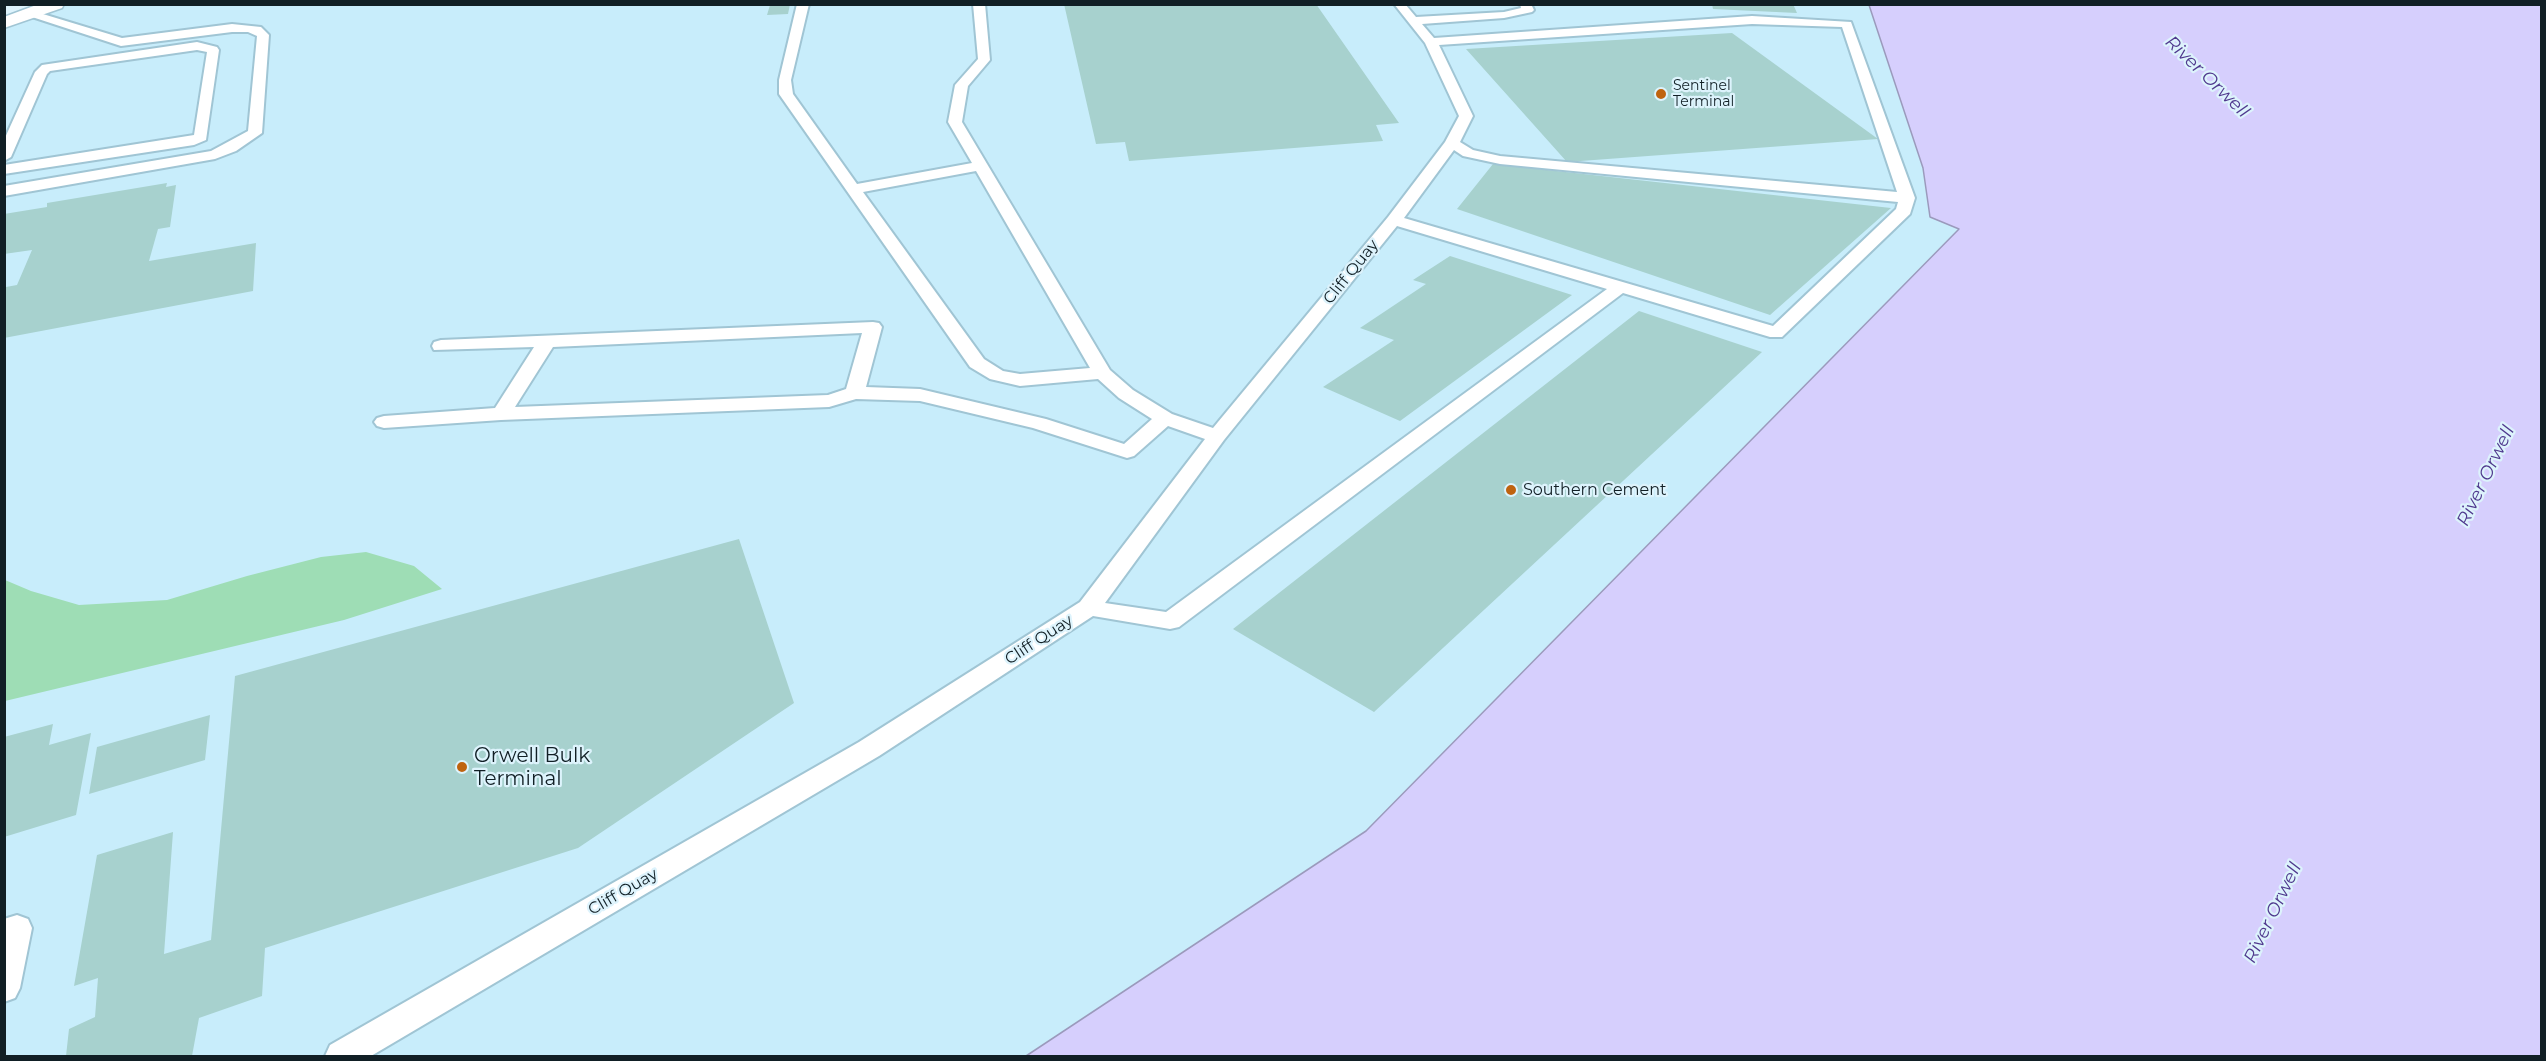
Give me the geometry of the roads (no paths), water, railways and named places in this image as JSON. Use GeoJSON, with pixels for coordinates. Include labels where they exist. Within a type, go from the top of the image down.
{"type":"FeatureCollection","features":[{"type":"Feature","properties":{"kind":"street"},"geometry":{"type":"LineString","coordinates":[[4,23],[56,4]]}},
{"type":"Feature","properties":{"kind":"lane"},"geometry":{"type":"LineString","coordinates":[[803,4],[785,80],[786,94],[977,363],[997,375],[1020,380],[1102,373]]}},
{"type":"Feature","properties":{"kind":"lane"},"geometry":{"type":"LineString","coordinates":[[979,4],[984,60],[962,85],[955,122],[1102,373],[1126,394],[1165,418],[1217,436]]}},
{"type":"Feature","properties":{"kind":"lane"},"geometry":{"type":"LineString","coordinates":[[1407,13],[1504,15],[1528,10],[1525,4]]}},
{"type":"Feature","properties":{"kind":"lane","name":"Cliff Quay"},"geometry":{"type":"LineString","coordinates":[[342,1056],[869,749],[1089,608],[1217,436],[1394,220],[1452,143],[1466,116],[1431,42],[1407,13]]}},
{"type":"Feature","properties":{"kind":"lane"},"geometry":{"type":"LineString","coordinates":[[4,191],[215,154],[231,148],[255,133],[263,35],[257,30],[232,28],[113,41],[33,14]]}},
{"type":"Feature","properties":{"kind":"lane"},"geometry":{"type":"LineString","coordinates":[[1394,220],[1776,333],[1904,211],[1907,198],[1843,19],[1752,20],[1431,42]]}},
{"type":"Feature","properties":{"kind":"lane"},"geometry":{"type":"LineString","coordinates":[[146,53],[152,38]]}},
{"type":"Feature","properties":{"kind":"lane"},"geometry":{"type":"LineString","coordinates":[[4,157],[41,72],[46,68],[197,46],[213,50],[201,137],[194,141],[105,156],[4,170]]}},
{"type":"Feature","properties":{"kind":"lane"},"geometry":{"type":"LineString","coordinates":[[194,141],[231,148]]}},
{"type":"Feature","properties":{"kind":"lane"},"geometry":{"type":"LineString","coordinates":[[1452,143],[1468,153],[1500,160],[1907,198]]}},
{"type":"Feature","properties":{"kind":"lane"},"geometry":{"type":"LineString","coordinates":[[99,174],[105,156]]}},
{"type":"Feature","properties":{"kind":"lane"},"geometry":{"type":"LineString","coordinates":[[854,189],[980,166]]}},
{"type":"Feature","properties":{"kind":"lane"},"geometry":{"type":"LineString","coordinates":[[1089,608],[1170,621],[1622,286]]}},
{"type":"Feature","properties":{"kind":"lane"},"geometry":{"type":"LineString","coordinates":[[441,346],[873,327],[855,393]]}},
{"type":"Feature","properties":{"kind":"lane"},"geometry":{"type":"LineString","coordinates":[[501,414],[547,342]]}},
{"type":"Feature","properties":{"kind":"lane"},"geometry":{"type":"LineString","coordinates":[[384,422],[501,414],[829,401],[855,393],[921,395],[1039,423],[1127,452],[1165,418]]}},
{"type":"Feature","properties":{"kind":"lane"},"geometry":{"type":"LineString","coordinates":[[4,932],[17,928],[4,988]]}},
{"type":"Feature","properties":{"kind":"water","name":"River Orwell"},"geometry":{"type":"Polygon","coordinates":[[[1869,5],[2541,5],[2541,1056],[1026,1056],[1366,831],[1959,229],[1930,217],[1923,168],[1869,5]]]}},
{"type":"Feature","properties":{"kind":"place","name":"Sentinel Terminal"},"geometry":{"type":"Point","coordinates":[1661,94]}},
{"type":"Feature","properties":{"kind":"place","name":"Southern Cement"},"geometry":{"type":"Point","coordinates":[1511,490]}},
{"type":"Feature","properties":{"kind":"place","name":"Orwell Bulk Terminal"},"geometry":{"type":"Point","coordinates":[462,767]}}]}
